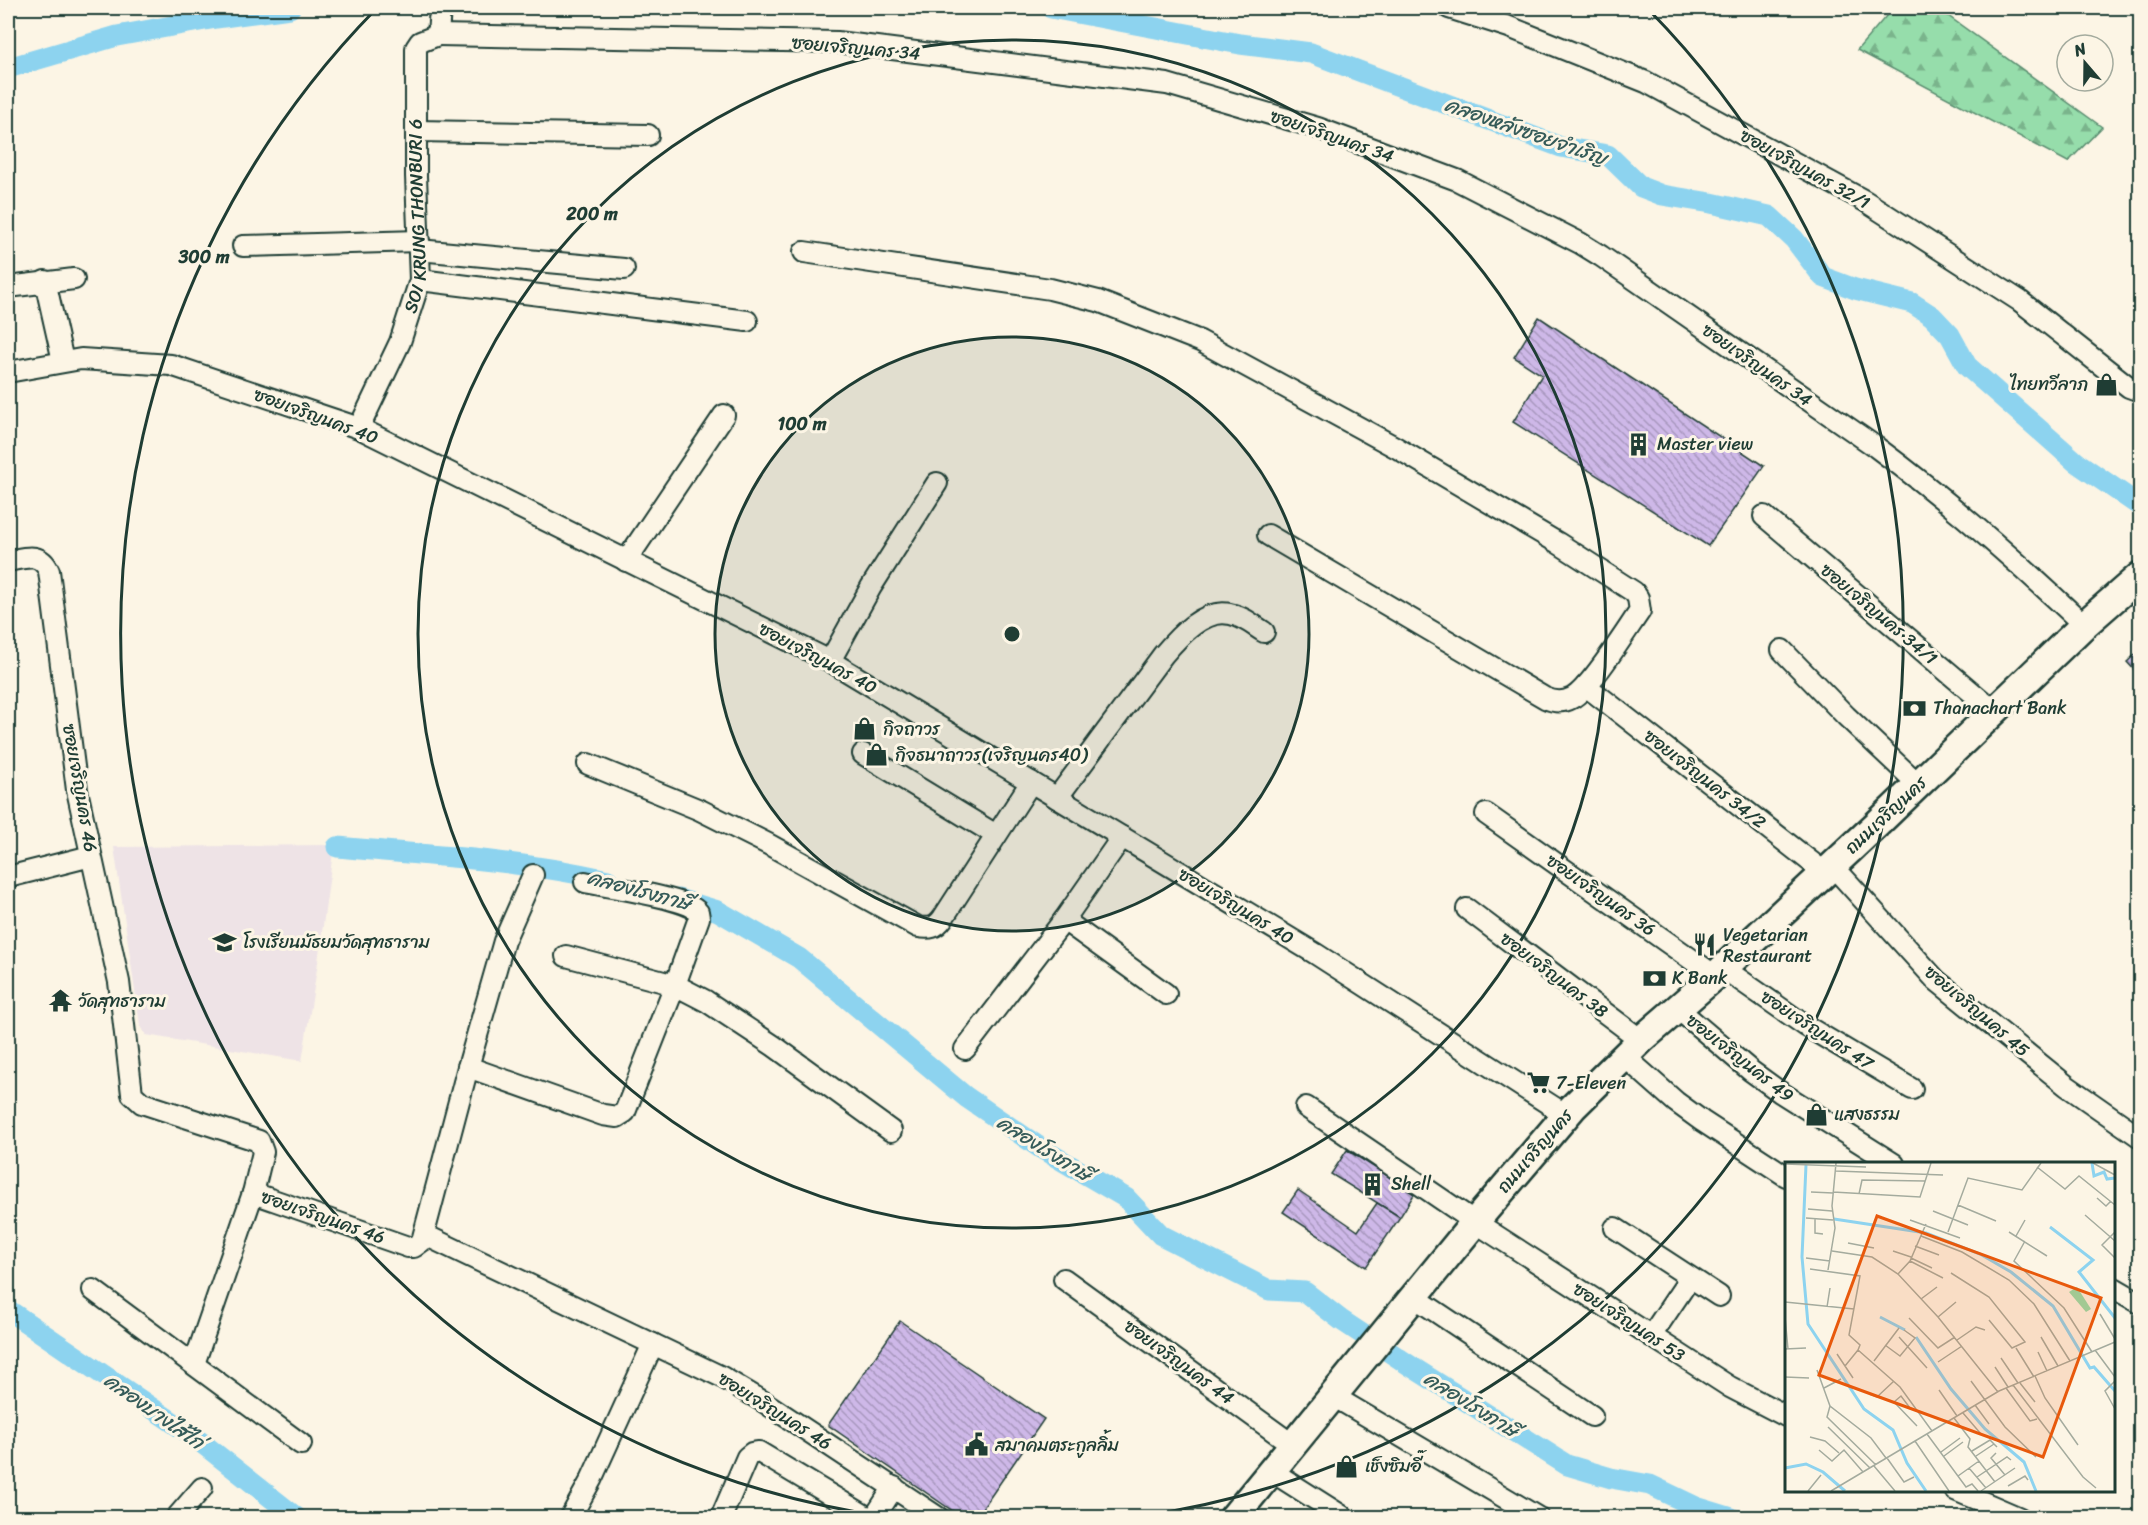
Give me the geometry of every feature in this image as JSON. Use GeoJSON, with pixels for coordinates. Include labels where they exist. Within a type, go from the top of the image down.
{"type":"FeatureCollection","features":[{"type":"Feature","properties":{"kind":"main road","name":"ถนนเจริญนคร"},"geometry":{"type":"LineString","coordinates":[[1233,1518],[1475,1222],[1566,1115],[1633,1048],[1719,972],[2084,626],[2140,576]]}},
{"type":"Feature","properties":{"kind":"street"},"geometry":{"type":"LineString","coordinates":[[438,35],[441,8]]}},
{"type":"Feature","properties":{"kind":"street","name":"ซอยเจริญนคร 32/1"},"geometry":{"type":"LineString","coordinates":[[1449,8],[1509,27],[1646,82],[1865,201],[2020,301],[2135,389],[2140,407]]}},
{"type":"Feature","properties":{"kind":"street","name":"SOI KRUNG THONBURI 6"},"geometry":{"type":"LineString","coordinates":[[359,428],[400,342],[420,280],[416,48],[420,42],[438,35]]}},
{"type":"Feature","properties":{"kind":"street","name":"ซอยเจริญนคร 34"},"geometry":{"type":"LineString","coordinates":[[438,35],[837,42],[1167,84],[1318,128],[1464,183],[1580,243],[1600,256],[1867,440],[1914,475],[2012,557],[2084,626]]}},
{"type":"Feature","properties":{"kind":"street"},"geometry":{"type":"LineString","coordinates":[[416,131],[648,135]]}},
{"type":"Feature","properties":{"kind":"street"},"geometry":{"type":"LineString","coordinates":[[243,246],[419,246],[624,269]]}},
{"type":"Feature","properties":{"kind":"street"},"geometry":{"type":"LineString","coordinates":[[804,252],[1050,288],[1098,301],[1200,341],[1387,442],[1558,543],[1634,592],[1638,598],[1640,611],[1586,686],[1573,698],[1554,702],[1545,699],[1268,535]]}},
{"type":"Feature","properties":{"kind":"street"},"geometry":{"type":"LineString","coordinates":[[8,287],[74,279]]}},
{"type":"Feature","properties":{"kind":"street"},"geometry":{"type":"LineString","coordinates":[[420,280],[747,321]]}},
{"type":"Feature","properties":{"kind":"street"},"geometry":{"type":"LineString","coordinates":[[45,281],[63,361]]}},
{"type":"Feature","properties":{"kind":"street","name":"ซอยเจริญนคร 40"},"geometry":{"type":"LineString","coordinates":[[8,372],[81,359],[171,365],[359,428],[830,661],[1316,954],[1566,1115]]}},
{"type":"Feature","properties":{"kind":"street"},"geometry":{"type":"LineString","coordinates":[[626,561],[724,415]]}},
{"type":"Feature","properties":{"kind":"street"},"geometry":{"type":"LineString","coordinates":[[830,661],[871,587],[937,483]]}},
{"type":"Feature","properties":{"kind":"street","name":"ซอยเจริญนคร 34/1"},"geometry":{"type":"LineString","coordinates":[[1764,516],[1995,712]]}},
{"type":"Feature","properties":{"kind":"street","name":"ซอยเจริญนคร 46"},"geometry":{"type":"LineString","coordinates":[[8,561],[39,558],[49,571],[77,790],[119,982],[132,1094],[142,1103],[259,1141],[262,1152],[253,1193],[408,1247],[419,1244],[425,1235],[723,1377],[939,1518]]}},
{"type":"Feature","properties":{"kind":"street"},"geometry":{"type":"LineString","coordinates":[[1057,798],[1182,632],[1217,614],[1229,614],[1264,632]]}},
{"type":"Feature","properties":{"kind":"street"},"geometry":{"type":"LineString","coordinates":[[1782,650],[1846,716],[1918,784]]}},
{"type":"Feature","properties":{"kind":"street","name":"ซอยเจริญนคร 34/2"},"geometry":{"type":"LineString","coordinates":[[1586,686],[1828,869]]}},
{"type":"Feature","properties":{"kind":"street"},"geometry":{"type":"LineString","coordinates":[[863,754],[996,835]]}},
{"type":"Feature","properties":{"kind":"street"},"geometry":{"type":"LineString","coordinates":[[588,764],[699,810],[768,844],[918,927],[928,929],[938,926],[1030,782]]}},
{"type":"Feature","properties":{"kind":"street","name":"ซอยเจริญนคร 36"},"geometry":{"type":"LineString","coordinates":[[1486,814],[1719,972]]}},
{"type":"Feature","properties":{"kind":"street"},"geometry":{"type":"LineString","coordinates":[[965,1049],[1064,920],[1122,837]]}},
{"type":"Feature","properties":{"kind":"street"},"geometry":{"type":"LineString","coordinates":[[8,877],[91,856]]}},
{"type":"Feature","properties":{"kind":"street","name":"ซอยเจริญนคร 45"},"geometry":{"type":"LineString","coordinates":[[1828,869],[1936,980],[2067,1086],[2140,1137]]}},
{"type":"Feature","properties":{"kind":"street"},"geometry":{"type":"LineString","coordinates":[[425,1235],[468,1067],[504,941],[533,875]]}},
{"type":"Feature","properties":{"kind":"street"},"geometry":{"type":"LineString","coordinates":[[468,1067],[603,1115],[617,1117],[625,1112],[699,918],[696,908],[649,895],[585,882]]}},
{"type":"Feature","properties":{"kind":"street","name":"ซอยเจริญนคร 38"},"geometry":{"type":"LineString","coordinates":[[1467,909],[1633,1048],[1676,1102],[1785,1175]]}},
{"type":"Feature","properties":{"kind":"street"},"geometry":{"type":"LineString","coordinates":[[1064,920],[1166,994]]}},
{"type":"Feature","properties":{"kind":"street"},"geometry":{"type":"LineString","coordinates":[[566,956],[675,985],[706,1001],[774,1046],[891,1131]]}},
{"type":"Feature","properties":{"kind":"street","name":"ซอยเจริญนคร 47"},"geometry":{"type":"LineString","coordinates":[[1719,972],[1912,1089]]}},
{"type":"Feature","properties":{"kind":"street","name":"ซอยเจริญนคร 49"},"geometry":{"type":"LineString","coordinates":[[1677,1008],[1751,1071],[1780,1092],[1891,1162]]}},
{"type":"Feature","properties":{"kind":"street","name":"ซอยเจริญนคร 53"},"geometry":{"type":"LineString","coordinates":[[1306,1107],[1475,1222],[1730,1387],[1785,1415]]}},
{"type":"Feature","properties":{"kind":"street"},"geometry":{"type":"LineString","coordinates":[[194,1364],[253,1193]]}},
{"type":"Feature","properties":{"kind":"street"},"geometry":{"type":"LineString","coordinates":[[1615,1228],[1719,1296]]}},
{"type":"Feature","properties":{"kind":"street"},"geometry":{"type":"LineString","coordinates":[[1651,1336],[1690,1278]]}},
{"type":"Feature","properties":{"kind":"street","name":"ซอยเจริญนคร 44"},"geometry":{"type":"LineString","coordinates":[[1064,1279],[1293,1444]]}},
{"type":"Feature","properties":{"kind":"street"},"geometry":{"type":"LineString","coordinates":[[2115,1289],[2140,1303]]}},
{"type":"Feature","properties":{"kind":"street"},"geometry":{"type":"LineString","coordinates":[[93,1290],[300,1444]]}},
{"type":"Feature","properties":{"kind":"street"},"geometry":{"type":"LineString","coordinates":[[1414,1297],[1593,1416]]}},
{"type":"Feature","properties":{"kind":"street"},"geometry":{"type":"LineString","coordinates":[[570,1518],[591,1480],[653,1344]]}},
{"type":"Feature","properties":{"kind":"street"},"geometry":{"type":"LineString","coordinates":[[1333,1396],[1539,1518]]}},
{"type":"Feature","properties":{"kind":"street"},"geometry":{"type":"LineString","coordinates":[[723,1518],[723,1513],[747,1457],[759,1452],[869,1518]]}},
{"type":"Feature","properties":{"kind":"street"},"geometry":{"type":"LineString","coordinates":[[1271,1471],[1345,1518]]}},
{"type":"Feature","properties":{"kind":"street"},"geometry":{"type":"LineString","coordinates":[[874,1518],[894,1487]]}},
{"type":"Feature","properties":{"kind":"street"},"geometry":{"type":"LineString","coordinates":[[176,1518],[202,1488]]}},
{"type":"Feature","properties":{"kind":"street"},"geometry":{"type":"LineString","coordinates":[[1957,1492],[2020,1518]]}},
{"type":"Feature","properties":{"kind":"shaded area","name":"โรงเรียนมัธยมวัดสุทธาราม"},"geometry":{"type":"Polygon","coordinates":[[[334,845],[302,1061],[146,1035],[140,1025],[114,847],[334,845]]]}},
{"type":"Feature","properties":{"kind":"green space"},"geometry":{"type":"Polygon","coordinates":[[[1893,8],[1937,8],[2102,127],[2068,162],[1857,50],[1893,8]]]}},
{"type":"Feature","properties":{"kind":"building","name":"Master view"},"geometry":{"type":"Polygon","coordinates":[[[1539,317],[1764,466],[1708,546],[1513,422],[1542,375],[1514,357],[1539,317]]]}},
{"type":"Feature","properties":{"kind":"building"},"geometry":{"type":"Polygon","coordinates":[[[2140,650],[2140,676],[2127,662],[2140,650]]]}},
{"type":"Feature","properties":{"kind":"building","name":"Shell"},"geometry":{"type":"Polygon","coordinates":[[[1347,1150],[1415,1193],[1400,1217],[1331,1174],[1347,1150]]]}},
{"type":"Feature","properties":{"kind":"building","name":"Shell"},"geometry":{"type":"Polygon","coordinates":[[[1298,1190],[1358,1231],[1377,1203],[1400,1217],[1366,1267],[1283,1212],[1298,1190]]]}},
{"type":"Feature","properties":{"kind":"building"},"geometry":{"type":"Polygon","coordinates":[[[900,1321],[1044,1419],[976,1518],[963,1518],[828,1425],[900,1321]]]}},
{"type":"Feature","properties":{"kind":"waterway","name":"คลองหลังซอยจำเริญ"},"geometry":{"type":"LineString","coordinates":[[8,68],[117,36],[216,18],[290,8]]}},
{"type":"Feature","properties":{"kind":"waterway","name":"คลองหลังซอยจำเริญ"},"geometry":{"type":"LineString","coordinates":[[1051,8],[1240,44],[1311,53],[1561,147],[1608,155],[1641,187],[1662,195],[1769,216],[1794,239],[1823,277],[1855,289],[1912,303],[1932,316],[1950,335],[1967,366],[2076,462],[2140,506]]}},
{"type":"Feature","properties":{"kind":"waterway","name":"คลองโรงภาษี"},"geometry":{"type":"LineString","coordinates":[[337,847],[507,863],[608,880]]}},
{"type":"Feature","properties":{"kind":"waterway","name":"คลองโรงภาษี"},"geometry":{"type":"LineString","coordinates":[[678,899],[718,911],[799,958],[966,1097],[1042,1149],[1126,1198],[1161,1235],[1269,1290],[1305,1292],[1341,1320],[1409,1365],[1567,1465],[1611,1478],[1650,1485],[1696,1507],[1732,1518]]}},
{"type":"Feature","properties":{"kind":"waterway","name":"คลองบางไส้ไก่"},"geometry":{"type":"LineString","coordinates":[[8,1310],[193,1436],[297,1518]]}},
{"type":"Feature","properties":{"kind":"place","name":"ไทยทวีลาภ"},"geometry":{"type":"Point","coordinates":[2106,384]}},
{"type":"Feature","properties":{"kind":"place","name":"Master view"},"geometry":{"type":"Point","coordinates":[1639,444]}},
{"type":"Feature","properties":{"kind":"place","name":"Thanachart Bank"},"geometry":{"type":"Point","coordinates":[1915,708]}},
{"type":"Feature","properties":{"kind":"place","name":"กิจถาวร"},"geometry":{"type":"Point","coordinates":[865,729]}},
{"type":"Feature","properties":{"kind":"place","name":"กิจธนาถาวร(เจริญนคร40)"},"geometry":{"type":"Point","coordinates":[877,755]}},
{"type":"Feature","properties":{"kind":"place","name":"โรงเรียนมัธยมวัดสุทธาราม"},"geometry":{"type":"Point","coordinates":[225,942]}},
{"type":"Feature","properties":{"kind":"place","name":"Vegetarian Restaurant"},"geometry":{"type":"Point","coordinates":[1705,945]}},
{"type":"Feature","properties":{"kind":"place","name":"K Bank"},"geometry":{"type":"Point","coordinates":[1654,978]}},
{"type":"Feature","properties":{"kind":"place","name":"วัดสุทธาราม"},"geometry":{"type":"Point","coordinates":[60,1001]}},
{"type":"Feature","properties":{"kind":"place","name":"7-Eleven"},"geometry":{"type":"Point","coordinates":[1538,1083]}},
{"type":"Feature","properties":{"kind":"place","name":"แสงธรรม"},"geometry":{"type":"Point","coordinates":[1816,1114]}},
{"type":"Feature","properties":{"kind":"place","name":"Shell"},"geometry":{"type":"Point","coordinates":[1373,1184]}},
{"type":"Feature","properties":{"kind":"place","name":"สมาคมตระกูลลิ้ม"},"geometry":{"type":"Point","coordinates":[977,1445]}},
{"type":"Feature","properties":{"kind":"place","name":"เช็งซิมอี๊"},"geometry":{"type":"Point","coordinates":[1347,1466]}}]}
